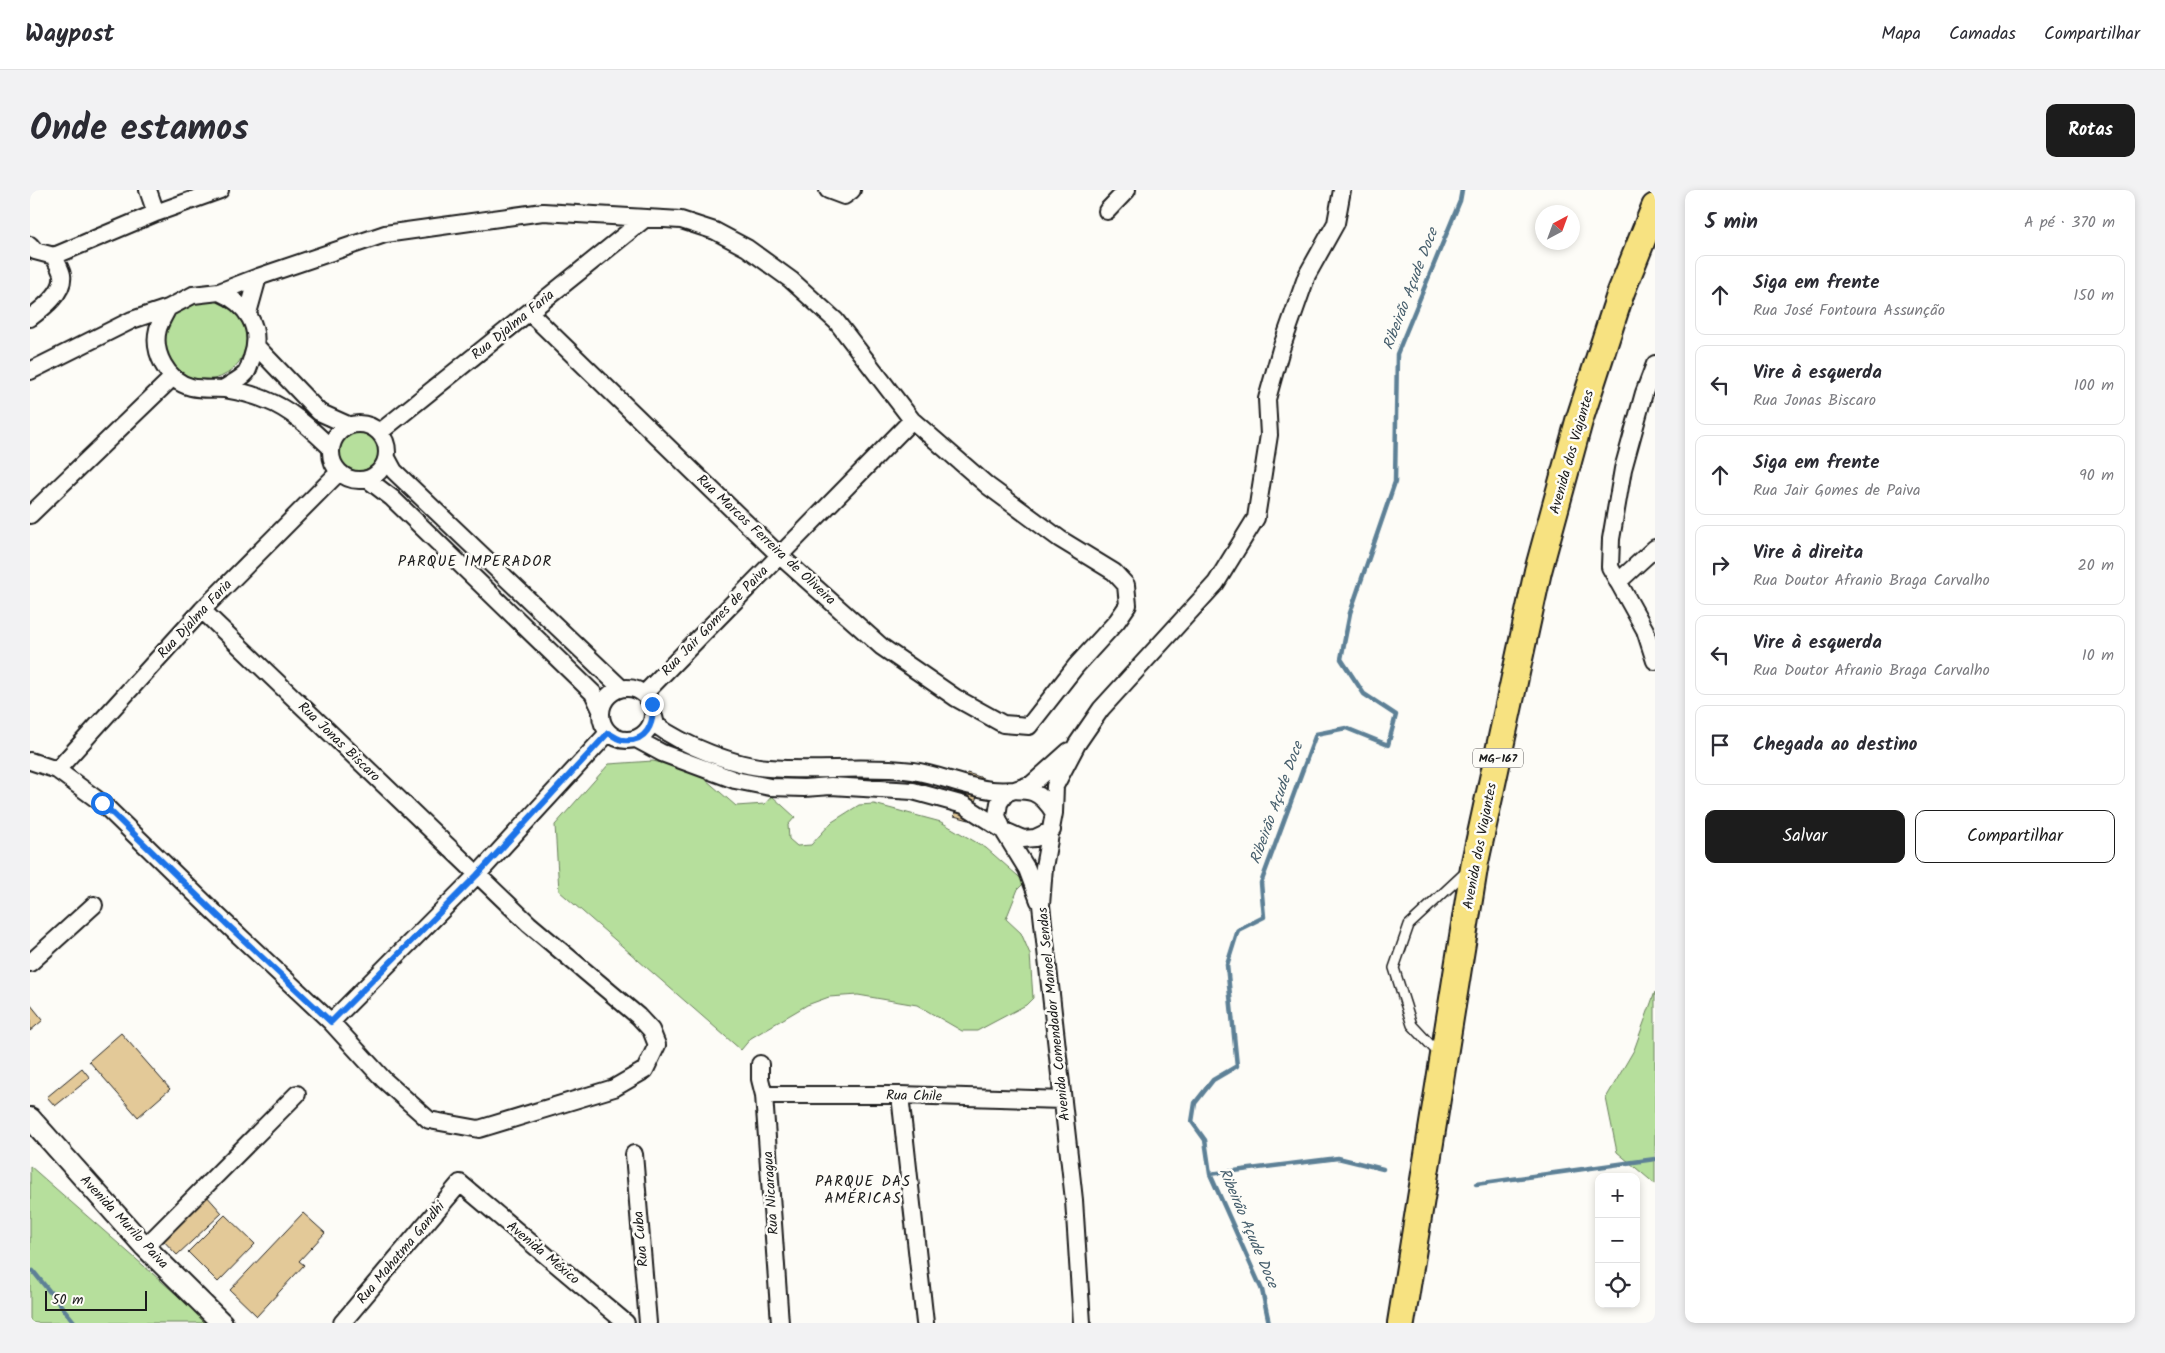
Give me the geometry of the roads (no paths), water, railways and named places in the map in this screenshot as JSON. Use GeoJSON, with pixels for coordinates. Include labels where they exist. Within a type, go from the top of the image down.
{"type":"FeatureCollection","features":[{"type":"Feature","properties":{"kind":"main road","name":"Avenida dos Viajantes"},"geometry":{"type":"LineString","coordinates":[[1401,1323],[1476,862],[1538,571],[1579,421],[1621,292],[1655,207]]}},
{"type":"Feature","properties":{"kind":"street"},"geometry":{"type":"LineString","coordinates":[[148,190],[156,214]]}},
{"type":"Feature","properties":{"kind":"street"},"geometry":{"type":"LineString","coordinates":[[30,245],[35,251],[54,256],[220,190]]}},
{"type":"Feature","properties":{"kind":"street"},"geometry":{"type":"LineString","coordinates":[[828,190],[844,196],[852,190]]}},
{"type":"Feature","properties":{"kind":"street"},"geometry":{"type":"LineString","coordinates":[[1107,211],[1127,190]]}},
{"type":"Feature","properties":{"kind":"street","name":"Avenida Comendador Manoel Sendas"},"geometry":{"type":"LineString","coordinates":[[1082,1323],[1074,1200],[1041,905],[1044,867],[1054,813],[1055,786],[1077,744],[1102,708],[1216,584],[1256,518],[1269,435],[1267,399],[1281,349],[1307,275],[1336,223],[1342,190]]}},
{"type":"Feature","properties":{"kind":"street"},"geometry":{"type":"LineString","coordinates":[[30,371],[132,320],[168,308],[193,295],[219,292],[258,276],[385,234],[543,212],[681,220],[716,231],[747,248],[791,280],[836,321],[912,420]]}},
{"type":"Feature","properties":{"kind":"street","name":"Rua Djalma Faria"},"geometry":{"type":"LineString","coordinates":[[380,432],[646,218]]}},
{"type":"Feature","properties":{"kind":"street"},"geometry":{"type":"LineString","coordinates":[[30,318],[49,304],[62,284],[62,275],[54,256]]}},
{"type":"Feature","properties":{"kind":"street"},"geometry":{"type":"LineString","coordinates":[[248,313],[258,276]]}},
{"type":"Feature","properties":{"kind":"street"},"geometry":{"type":"LineString","coordinates":[[219,292],[230,297],[248,313],[255,329],[256,346],[246,372],[223,389]]}},
{"type":"Feature","properties":{"kind":"street"},"geometry":{"type":"LineString","coordinates":[[168,308],[158,328],[157,341],[159,354],[164,366],[173,376],[188,386],[205,390],[223,389],[266,400],[292,413],[331,448]]}},
{"type":"Feature","properties":{"kind":"street","name":"Rua Marcos Ferreira de Oliveira"},"geometry":{"type":"LineString","coordinates":[[530,312],[779,555],[882,647],[956,698],[1003,724],[1029,726],[1076,666],[1117,621],[1128,605],[1126,586],[1114,572],[1060,540],[988,486],[912,420]]}},
{"type":"Feature","properties":{"kind":"street"},"geometry":{"type":"LineString","coordinates":[[132,320],[158,328]]}},
{"type":"Feature","properties":{"kind":"street"},"geometry":{"type":"LineString","coordinates":[[256,346],[319,412],[348,425],[366,424],[380,432],[387,443],[388,458],[394,471],[621,688]]}},
{"type":"Feature","properties":{"kind":"street"},"geometry":{"type":"LineString","coordinates":[[1655,364],[1644,393],[1623,469],[1612,539],[1610,567],[1645,630],[1655,661]]}},
{"type":"Feature","properties":{"kind":"street"},"geometry":{"type":"LineString","coordinates":[[30,515],[173,376]]}},
{"type":"Feature","properties":{"kind":"street","name":"Rua Jair Gomes de Paiva"},"geometry":{"type":"LineString","coordinates":[[644,694],[912,420]]}},
{"type":"Feature","properties":{"kind":"street"},"geometry":{"type":"LineString","coordinates":[[348,425],[336,434],[331,448],[333,462],[339,472],[354,480],[367,479],[379,472],[388,458]]}},
{"type":"Feature","properties":{"kind":"street","name":"Rua Djalma Faria"},"geometry":{"type":"LineString","coordinates":[[57,770],[202,610],[339,472]]}},
{"type":"Feature","properties":{"kind":"street"},"geometry":{"type":"LineString","coordinates":[[367,479],[392,498],[593,693],[601,710],[602,722],[608,733],[622,740],[636,739],[649,730],[654,716]]}},
{"type":"Feature","properties":{"kind":"street"},"geometry":{"type":"LineString","coordinates":[[1618,582],[1655,548]]}},
{"type":"Feature","properties":{"kind":"street","name":"Rua Jonas Biscaro"},"geometry":{"type":"LineString","coordinates":[[202,610],[529,924],[638,1016],[650,1030],[657,1045],[645,1070],[614,1088],[480,1129],[429,1120],[384,1080],[331,1022]]}},
{"type":"Feature","properties":{"kind":"street"},"geometry":{"type":"LineString","coordinates":[[601,710],[608,696],[621,688],[633,688],[644,694],[652,704],[656,725],[670,735],[722,758],[768,768],[860,767],[914,771],[992,790],[1016,789],[1035,793],[1050,805],[1054,813]]}},
{"type":"Feature","properties":{"kind":"street"},"geometry":{"type":"LineString","coordinates":[[30,761],[57,770],[102,803],[223,921],[331,1022],[477,875],[608,733]]}},
{"type":"Feature","properties":{"kind":"street"},"geometry":{"type":"LineString","coordinates":[[636,739],[662,753],[735,780],[770,787],[804,788],[831,786],[913,790],[964,805],[1003,830],[1023,839],[1035,838],[1052,830]]}},
{"type":"Feature","properties":{"kind":"street"},"geometry":{"type":"LineString","coordinates":[[1041,905],[1027,868],[1003,830],[997,816],[999,803],[1006,793],[1032,784],[1077,744]]}},
{"type":"Feature","properties":{"kind":"street"},"geometry":{"type":"LineString","coordinates":[[30,963],[94,905]]}},
{"type":"Feature","properties":{"kind":"street","name":"Rua Nicaragua"},"geometry":{"type":"LineString","coordinates":[[760,1064],[760,1079],[764,1095],[780,1323]]}},
{"type":"Feature","properties":{"kind":"street"},"geometry":{"type":"LineString","coordinates":[[145,1247],[297,1094]]}},
{"type":"Feature","properties":{"kind":"street","name":"Rua Chile"},"geometry":{"type":"LineString","coordinates":[[764,1095],[900,1095],[1063,1100]]}},
{"type":"Feature","properties":{"kind":"street"},"geometry":{"type":"LineString","coordinates":[[900,1095],[926,1323]]}},
{"type":"Feature","properties":{"kind":"street","name":"Avenida Murilo Paiva"},"geometry":{"type":"LineString","coordinates":[[30,1118],[145,1247],[222,1323]]}},
{"type":"Feature","properties":{"kind":"street","name":"Rua Cuba"},"geometry":{"type":"LineString","coordinates":[[634,1154],[648,1323]]}},
{"type":"Feature","properties":{"kind":"street","name":"Rua Mahatma Gandhi"},"geometry":{"type":"LineString","coordinates":[[342,1323],[460,1183]]}},
{"type":"Feature","properties":{"kind":"street","name":"Avenida México"},"geometry":{"type":"LineString","coordinates":[[460,1183],[626,1323]]}},
{"type":"Feature","properties":{"kind":"lane"},"geometry":{"type":"LineString","coordinates":[[1444,1059],[1412,1025],[1394,968],[1409,925],[1476,862]]}},
{"type":"Feature","properties":{"kind":"waterway","name":"Ribeirão Açude Doce"},"geometry":{"type":"LineString","coordinates":[[1269,1323],[1262,1290],[1210,1174],[1205,1140],[1192,1122],[1195,1103],[1213,1080],[1237,1066],[1227,965],[1238,930],[1264,917],[1261,883],[1316,734],[1346,728],[1388,745],[1396,715],[1364,694],[1341,659],[1350,613],[1395,482],[1397,354],[1460,201],[1462,190]]}},
{"type":"Feature","properties":{"kind":"waterway"},"geometry":{"type":"LineString","coordinates":[[1210,1174],[1338,1158],[1383,1169]]}},
{"type":"Feature","properties":{"kind":"waterway"},"geometry":{"type":"LineString","coordinates":[[1476,1184],[1655,1159]]}},
{"type":"Feature","properties":{"kind":"waterway"},"geometry":{"type":"LineString","coordinates":[[33,1271],[75,1323]]}},
{"type":"Feature","properties":{"kind":"district","name":"PARQUE IMPERADOR"},"geometry":{"type":"Point","coordinates":[475,562]}},
{"type":"Feature","properties":{"kind":"district","name":"PARQUE DAS AMÉRICAS"},"geometry":{"type":"Point","coordinates":[863,1190]}}]}
